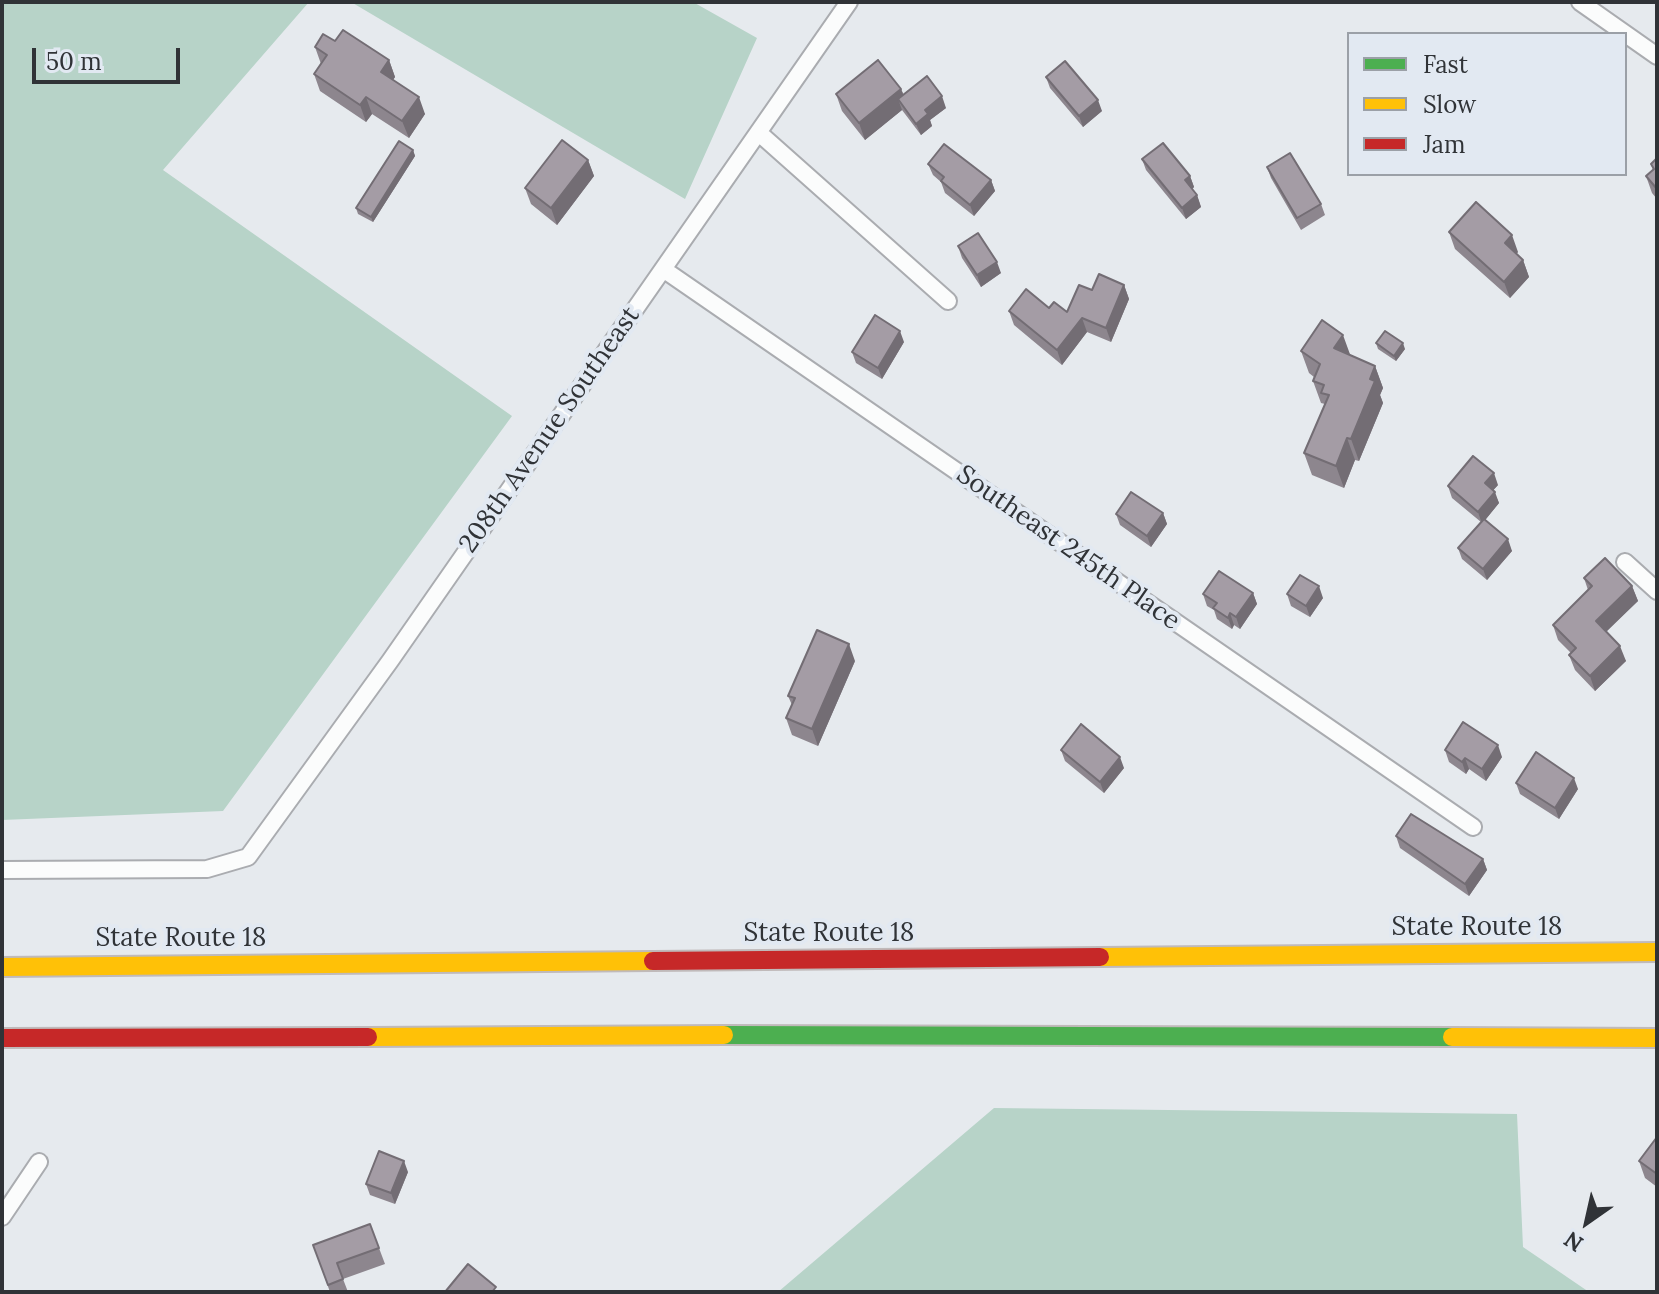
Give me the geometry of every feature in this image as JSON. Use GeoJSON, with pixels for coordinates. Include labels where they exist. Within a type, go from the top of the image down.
{"type":"FeatureCollection","features":[{"type":"Feature","properties":{"kind":"highway","name":"State Route 18"},"geometry":{"type":"LineString","coordinates":[[2,967],[1657,952]]}},
{"type":"Feature","properties":{"kind":"highway"},"geometry":{"type":"LineString","coordinates":[[2,1038],[1084,1034],[1657,1038]]}},
{"type":"Feature","properties":{"kind":"street","name":"208th Avenue Southeast"},"geometry":{"type":"LineString","coordinates":[[2,870],[207,869],[234,864],[248,857],[390,661],[849,2]]}},
{"type":"Feature","properties":{"kind":"street"},"geometry":{"type":"LineString","coordinates":[[1580,2],[1623,32]]}},
{"type":"Feature","properties":{"kind":"street"},"geometry":{"type":"LineString","coordinates":[[1627,35],[1657,56]]}},
{"type":"Feature","properties":{"kind":"street"},"geometry":{"type":"LineString","coordinates":[[759,133],[948,301]]}},
{"type":"Feature","properties":{"kind":"street","name":"Southeast 245th Place"},"geometry":{"type":"LineString","coordinates":[[663,269],[1473,827]]}},
{"type":"Feature","properties":{"kind":"street"},"geometry":{"type":"LineString","coordinates":[[1625,562],[1657,591]]}},
{"type":"Feature","properties":{"kind":"street"},"geometry":{"type":"LineString","coordinates":[[2,1217],[39,1162]]}},
{"type":"Feature","properties":{"kind":"green space"},"geometry":{"type":"Polygon","coordinates":[[[2,2],[309,2],[163,170],[512,416],[223,811],[2,820],[2,2]]]}},
{"type":"Feature","properties":{"kind":"green space"},"geometry":{"type":"Polygon","coordinates":[[[351,2],[693,2],[757,38],[685,199],[351,2]]]}},
{"type":"Feature","properties":{"kind":"green space"},"geometry":{"type":"Polygon","coordinates":[[[994,1108],[1517,1114],[1523,1247],[1589,1292],[778,1292],[994,1108]]]}},
{"type":"Feature","properties":{"kind":"building"},"geometry":{"type":"Polygon","coordinates":[[[343,30],[389,60],[381,72],[419,97],[402,121],[366,97],[360,105],[314,74],[327,55],[315,47],[323,34],[335,41],[343,30]]]}},
{"type":"Feature","properties":{"kind":"building"},"geometry":{"type":"Polygon","coordinates":[[[878,60],[901,89],[859,123],[836,94],[878,60]]]}},
{"type":"Feature","properties":{"kind":"building"},"geometry":{"type":"Polygon","coordinates":[[[1065,61],[1098,100],[1079,116],[1046,77],[1065,61]]]}},
{"type":"Feature","properties":{"kind":"building"},"geometry":{"type":"Polygon","coordinates":[[[927,76],[942,96],[925,110],[928,114],[916,124],[898,99],[927,76]]]}},
{"type":"Feature","properties":{"kind":"building"},"geometry":{"type":"Polygon","coordinates":[[[562,140],[588,160],[551,208],[525,188],[562,140]]]}},
{"type":"Feature","properties":{"kind":"building"},"geometry":{"type":"Polygon","coordinates":[[[399,141],[413,150],[371,217],[356,208],[399,141]]]}},
{"type":"Feature","properties":{"kind":"building"},"geometry":{"type":"Polygon","coordinates":[[[1163,143],[1190,176],[1185,180],[1197,195],[1182,208],[1142,159],[1163,143]]]}},
{"type":"Feature","properties":{"kind":"building"},"geometry":{"type":"Polygon","coordinates":[[[944,144],[991,180],[970,205],[941,181],[944,177],[928,164],[944,144]]]}},
{"type":"Feature","properties":{"kind":"building"},"geometry":{"type":"Polygon","coordinates":[[[1290,153],[1321,204],[1297,218],[1267,167],[1290,153]]]}},
{"type":"Feature","properties":{"kind":"building"},"geometry":{"type":"Polygon","coordinates":[[[1657,158],[1657,189],[1646,176],[1654,169],[1651,164],[1657,158]]]}},
{"type":"Feature","properties":{"kind":"building"},"geometry":{"type":"Polygon","coordinates":[[[1476,202],[1512,235],[1505,243],[1523,260],[1504,282],[1449,232],[1476,202]]]}},
{"type":"Feature","properties":{"kind":"building"},"geometry":{"type":"Polygon","coordinates":[[[978,233],[997,262],[977,275],[958,246],[978,233]]]}},
{"type":"Feature","properties":{"kind":"building"},"geometry":{"type":"Polygon","coordinates":[[[1099,274],[1124,285],[1106,328],[1082,318],[1057,350],[1009,311],[1026,289],[1049,308],[1054,302],[1067,312],[1079,285],[1092,290],[1099,274]]]}},
{"type":"Feature","properties":{"kind":"building"},"geometry":{"type":"Polygon","coordinates":[[[875,315],[900,331],[878,368],[852,352],[875,315]]]}},
{"type":"Feature","properties":{"kind":"building"},"geometry":{"type":"Polygon","coordinates":[[[1322,320],[1343,335],[1334,348],[1375,366],[1370,379],[1375,381],[1336,466],[1304,453],[1329,395],[1321,393],[1324,385],[1313,381],[1320,364],[1301,351],[1322,320]]]}},
{"type":"Feature","properties":{"kind":"building"},"geometry":{"type":"Polygon","coordinates":[[[1385,331],[1403,343],[1394,356],[1376,343],[1385,331]]]}},
{"type":"Feature","properties":{"kind":"building"},"geometry":{"type":"Polygon","coordinates":[[[1473,456],[1494,473],[1485,483],[1495,492],[1478,512],[1448,486],[1473,456]]]}},
{"type":"Feature","properties":{"kind":"building"},"geometry":{"type":"Polygon","coordinates":[[[1131,492],[1163,513],[1147,536],[1116,514],[1131,492]]]}},
{"type":"Feature","properties":{"kind":"building"},"geometry":{"type":"Polygon","coordinates":[[[1484,519],[1508,539],[1483,569],[1458,548],[1484,519]]]}},
{"type":"Feature","properties":{"kind":"building"},"geometry":{"type":"Polygon","coordinates":[[[1605,558],[1632,586],[1596,621],[1620,646],[1590,676],[1569,655],[1576,648],[1553,625],[1592,586],[1584,578],[1605,558]]]}},
{"type":"Feature","properties":{"kind":"building"},"geometry":{"type":"Polygon","coordinates":[[[1219,571],[1253,593],[1236,617],[1230,613],[1228,618],[1213,608],[1217,603],[1203,594],[1219,571]]]}},
{"type":"Feature","properties":{"kind":"building"},"geometry":{"type":"Polygon","coordinates":[[[1300,575],[1319,586],[1306,606],[1287,594],[1300,575]]]}},
{"type":"Feature","properties":{"kind":"building"},"geometry":{"type":"Polygon","coordinates":[[[817,630],[849,644],[812,729],[786,718],[795,698],[788,696],[817,630]]]}},
{"type":"Feature","properties":{"kind":"building"},"geometry":{"type":"Polygon","coordinates":[[[1463,722],[1498,745],[1482,769],[1465,758],[1462,762],[1445,750],[1463,722]]]}},
{"type":"Feature","properties":{"kind":"building"},"geometry":{"type":"Polygon","coordinates":[[[1081,724],[1120,757],[1100,782],[1061,750],[1081,724]]]}},
{"type":"Feature","properties":{"kind":"building"},"geometry":{"type":"Polygon","coordinates":[[[1536,752],[1574,778],[1555,808],[1516,783],[1536,752]]]}},
{"type":"Feature","properties":{"kind":"building"},"geometry":{"type":"Polygon","coordinates":[[[1411,814],[1483,859],[1465,884],[1396,836],[1411,814]]]}},
{"type":"Feature","properties":{"kind":"building"},"geometry":{"type":"Polygon","coordinates":[[[1657,1137],[1657,1174],[1639,1161],[1657,1137]]]}},
{"type":"Feature","properties":{"kind":"building"},"geometry":{"type":"Polygon","coordinates":[[[379,1151],[404,1161],[391,1193],[366,1184],[379,1151]]]}},
{"type":"Feature","properties":{"kind":"building"},"geometry":{"type":"Polygon","coordinates":[[[370,1224],[379,1248],[337,1263],[343,1279],[328,1285],[313,1245],[370,1224]]]}},
{"type":"Feature","properties":{"kind":"building"},"geometry":{"type":"Polygon","coordinates":[[[468,1264],[496,1287],[492,1292],[445,1292],[468,1264]]]}},
{"type":"Feature","properties":{"kind":"traffic: fast"},"geometry":{"type":"LineString","coordinates":[[724,1035],[1452,1037]]}},
{"type":"Feature","properties":{"kind":"traffic: slow"},"geometry":{"type":"LineString","coordinates":[[1100,957],[1657,952]]}},
{"type":"Feature","properties":{"kind":"traffic: slow"},"geometry":{"type":"LineString","coordinates":[[2,967],[653,961]]}},
{"type":"Feature","properties":{"kind":"traffic: slow"},"geometry":{"type":"LineString","coordinates":[[368,1037],[724,1035]]}},
{"type":"Feature","properties":{"kind":"traffic: slow"},"geometry":{"type":"LineString","coordinates":[[1452,1037],[1657,1038]]}},
{"type":"Feature","properties":{"kind":"traffic: jam"},"geometry":{"type":"LineString","coordinates":[[653,961],[1100,957]]}},
{"type":"Feature","properties":{"kind":"traffic: jam"},"geometry":{"type":"LineString","coordinates":[[2,1038],[368,1037]]}}]}
